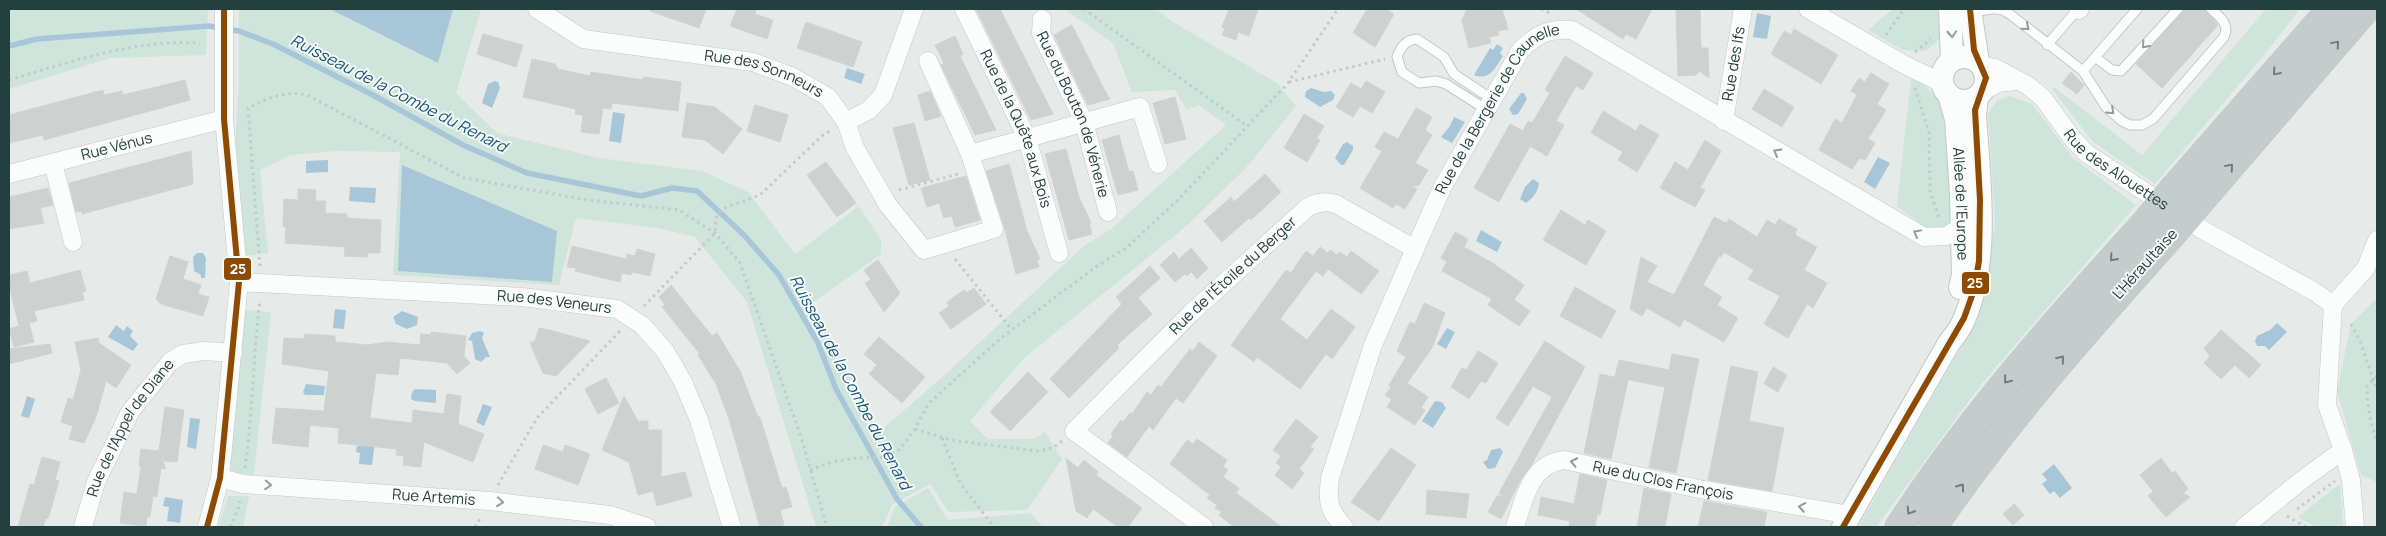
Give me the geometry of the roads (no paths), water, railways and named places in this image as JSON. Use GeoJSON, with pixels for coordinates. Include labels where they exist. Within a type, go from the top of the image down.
{"type":"FeatureCollection","features":[{"type":"Feature","properties":{"kind":"highway","name":"L'Héraultaise"},"geometry":{"type":"LineString","coordinates":[[1899,527],[1928,483],[1976,418],[2050,327],[2146,222],[2331,9]]}},
{"type":"Feature","properties":{"kind":"highway","name":"L'Héraultaise"},"geometry":{"type":"LineString","coordinates":[[1933,527],[2007,426],[2069,350],[2168,239],[2366,9]]}},
{"type":"Feature","properties":{"kind":"street"},"geometry":{"type":"LineString","coordinates":[[207,527],[220,478],[239,282],[224,119],[224,9]]}},
{"type":"Feature","properties":{"kind":"street","name":"Rue des Sonneurs"},"geometry":{"type":"LineString","coordinates":[[537,9],[583,39],[753,62],[792,77],[828,97],[846,122],[855,148],[888,205],[924,250],[994,229],[973,161]]}},
{"type":"Feature","properties":{"kind":"street"},"geometry":{"type":"LineString","coordinates":[[846,122],[869,110],[883,95],[914,9]]}},
{"type":"Feature","properties":{"kind":"street","name":"Rue de la Quête aux Bois"},"geometry":{"type":"LineString","coordinates":[[964,9],[1027,138],[1059,253]]}},
{"type":"Feature","properties":{"kind":"street","name":"Rue des Ifs"},"geometry":{"type":"LineString","coordinates":[[1724,121],[1743,9]]}},
{"type":"Feature","properties":{"kind":"street"},"geometry":{"type":"LineString","coordinates":[[1808,9],[1912,66],[1947,77],[1963,101],[1980,94],[1998,83],[2016,81]]}},
{"type":"Feature","properties":{"kind":"street"},"geometry":{"type":"LineString","coordinates":[[1964,11],[1986,78],[1980,94]]}},
{"type":"Feature","properties":{"kind":"street","name":"Allée de l'Europe"},"geometry":{"type":"LineString","coordinates":[[1949,343],[1963,275],[1955,231],[1956,119],[1947,77],[1964,11]]}},
{"type":"Feature","properties":{"kind":"street","name":"Rue du Bouton de Vénerie"},"geometry":{"type":"LineString","coordinates":[[1042,19],[1041,33],[1084,122],[1108,212]]}},
{"type":"Feature","properties":{"kind":"street","name":"Rue de la Bergerie de Caunelle"},"geometry":{"type":"LineString","coordinates":[[1333,523],[1327,500],[1330,478],[1373,345],[1442,188],[1525,46],[1542,32],[1557,29],[1572,30],[1924,237],[1955,231]]}},
{"type":"Feature","properties":{"kind":"street"},"geometry":{"type":"LineString","coordinates":[[1947,77],[1966,57],[1980,64]]}},
{"type":"Feature","properties":{"kind":"street"},"geometry":{"type":"LineString","coordinates":[[928,61],[973,161],[1027,138],[1140,106],[1158,164]]}},
{"type":"Feature","properties":{"kind":"street","name":"Rue des Alouettes"},"geometry":{"type":"LineString","coordinates":[[1980,64],[1994,68],[2027,85],[2043,98],[2072,138],[2086,152],[2201,229],[2316,292],[2333,305]]}},
{"type":"Feature","properties":{"kind":"street","name":"Allée de l'Europe"},"geometry":{"type":"LineString","coordinates":[[1846,521],[1949,343],[1962,326],[1967,313],[1976,277],[1982,230],[1975,115],[1980,94]]}},
{"type":"Feature","properties":{"kind":"street","name":"Rue Vénus"},"geometry":{"type":"LineString","coordinates":[[9,174],[224,119]]}},
{"type":"Feature","properties":{"kind":"street"},"geometry":{"type":"LineString","coordinates":[[53,163],[72,242]]}},
{"type":"Feature","properties":{"kind":"street","name":"Rue de l'Étoile du Berger"},"geometry":{"type":"LineString","coordinates":[[1204,527],[1074,431],[1191,313],[1308,207],[1326,201],[1336,204],[1415,249]]}},
{"type":"Feature","properties":{"kind":"street"},"geometry":{"type":"LineString","coordinates":[[2355,527],[2349,471],[2327,405],[2326,394],[2333,305],[2366,268],[2377,240]]}},
{"type":"Feature","properties":{"kind":"street","name":"Rue des Veneurs"},"geometry":{"type":"LineString","coordinates":[[239,282],[522,297],[617,309],[642,325],[665,351],[683,382],[699,420],[732,527]]}},
{"type":"Feature","properties":{"kind":"street","name":"Rue de l'Appel de Diane"},"geometry":{"type":"LineString","coordinates":[[83,527],[96,482],[130,412],[170,362],[183,354],[204,351],[233,353]]}},
{"type":"Feature","properties":{"kind":"street"},"geometry":{"type":"LineString","coordinates":[[2244,527],[2343,450]]}},
{"type":"Feature","properties":{"kind":"street","name":"Rue du Clos François"},"geometry":{"type":"LineString","coordinates":[[1516,527],[1524,499],[1537,472],[1552,462],[1564,460],[1846,521]]}},
{"type":"Feature","properties":{"kind":"street","name":"Rue Artemis"},"geometry":{"type":"LineString","coordinates":[[220,478],[243,484],[489,501],[610,515],[647,527]]}},
{"type":"Feature","properties":{"kind":"lane"},"geometry":{"type":"LineString","coordinates":[[1964,11],[1998,9],[2083,71],[2102,103],[2122,121],[2136,126],[2148,123],[2157,115],[2224,37],[2226,25],[2211,9]]}},
{"type":"Feature","properties":{"kind":"lane"},"geometry":{"type":"LineString","coordinates":[[2048,45],[2079,9]]}},
{"type":"Feature","properties":{"kind":"lane"},"geometry":{"type":"LineString","coordinates":[[2083,71],[2137,9]]}},
{"type":"Feature","properties":{"kind":"lane"},"geometry":{"type":"LineString","coordinates":[[2096,57],[2112,70],[2121,71],[2178,9]]}},
{"type":"Feature","properties":{"kind":"lane"},"geometry":{"type":"LineString","coordinates":[[1417,39],[1444,57],[1454,74],[1490,105],[1446,84],[1436,81],[1419,83],[1402,72],[1397,57],[1405,43],[1417,39]]}},
{"type":"Feature","properties":{"kind":"water"},"geometry":{"type":"Polygon","coordinates":[[[330,9],[453,9],[438,63],[330,9]]]}},
{"type":"Feature","properties":{"kind":"water"},"geometry":{"type":"Polygon","coordinates":[[[1757,13],[1771,16],[1767,39],[1753,37],[1757,13]]]}},
{"type":"Feature","properties":{"kind":"water"},"geometry":{"type":"Polygon","coordinates":[[[1497,44],[1503,48],[1500,53],[1503,56],[1495,69],[1488,75],[1474,75],[1490,48],[1493,50],[1497,44]]]}},
{"type":"Feature","properties":{"kind":"water"},"geometry":{"type":"Polygon","coordinates":[[[847,68],[865,74],[861,84],[844,78],[847,68]]]}},
{"type":"Feature","properties":{"kind":"water"},"geometry":{"type":"Polygon","coordinates":[[[495,81],[498,82],[500,88],[492,108],[482,103],[488,84],[495,81]]]}},
{"type":"Feature","properties":{"kind":"water"},"geometry":{"type":"Polygon","coordinates":[[[1311,88],[1324,92],[1331,91],[1335,95],[1333,100],[1320,107],[1305,97],[1306,91],[1311,88]]]}},
{"type":"Feature","properties":{"kind":"water"},"geometry":{"type":"Polygon","coordinates":[[[1521,93],[1524,93],[1527,99],[1518,114],[1513,115],[1509,109],[1521,93]]]}},
{"type":"Feature","properties":{"kind":"water"},"geometry":{"type":"Polygon","coordinates":[[[613,112],[625,114],[621,143],[609,141],[613,112]]]}},
{"type":"Feature","properties":{"kind":"water"},"geometry":{"type":"Polygon","coordinates":[[[1454,117],[1465,122],[1452,143],[1441,137],[1450,126],[1454,117]]]}},
{"type":"Feature","properties":{"kind":"water"},"geometry":{"type":"Polygon","coordinates":[[[1347,142],[1353,146],[1353,150],[1344,165],[1341,165],[1335,158],[1343,144],[1347,142]]]}},
{"type":"Feature","properties":{"kind":"water"},"geometry":{"type":"Polygon","coordinates":[[[1878,157],[1890,163],[1875,189],[1864,182],[1878,157]]]}},
{"type":"Feature","properties":{"kind":"water"},"geometry":{"type":"Polygon","coordinates":[[[328,160],[328,172],[306,173],[306,161],[328,160]]]}},
{"type":"Feature","properties":{"kind":"water"},"geometry":{"type":"Polygon","coordinates":[[[402,165],[557,231],[552,282],[398,271],[402,165]]]}},
{"type":"Feature","properties":{"kind":"water"},"geometry":{"type":"Polygon","coordinates":[[[1533,179],[1539,183],[1538,189],[1535,195],[1526,203],[1520,199],[1525,187],[1533,179]]]}},
{"type":"Feature","properties":{"kind":"water"},"geometry":{"type":"Polygon","coordinates":[[[350,187],[376,188],[375,203],[349,201],[350,187]]]}},
{"type":"Feature","properties":{"kind":"water"},"geometry":{"type":"Polygon","coordinates":[[[1481,230],[1502,242],[1497,252],[1476,241],[1481,230]]]}},
{"type":"Feature","properties":{"kind":"water"},"geometry":{"type":"Polygon","coordinates":[[[197,253],[203,253],[206,258],[205,278],[201,278],[201,275],[194,271],[193,257],[197,253]]]}},
{"type":"Feature","properties":{"kind":"water"},"geometry":{"type":"Polygon","coordinates":[[[335,309],[346,310],[344,329],[333,328],[335,309]]]}},
{"type":"Feature","properties":{"kind":"water"},"geometry":{"type":"Polygon","coordinates":[[[402,311],[418,317],[417,325],[407,329],[396,324],[393,317],[402,311]]]}},
{"type":"Feature","properties":{"kind":"water"},"geometry":{"type":"Polygon","coordinates":[[[2277,323],[2287,332],[2269,350],[2265,346],[2257,346],[2255,341],[2257,336],[2270,330],[2277,323]]]}},
{"type":"Feature","properties":{"kind":"water"},"geometry":{"type":"Polygon","coordinates":[[[116,325],[124,331],[127,326],[133,331],[130,336],[138,344],[133,351],[108,337],[116,325]]]}},
{"type":"Feature","properties":{"kind":"water"},"geometry":{"type":"Polygon","coordinates":[[[1447,328],[1455,332],[1446,349],[1437,344],[1447,328]]]}},
{"type":"Feature","properties":{"kind":"water"},"geometry":{"type":"Polygon","coordinates":[[[480,331],[484,333],[482,338],[490,357],[486,357],[481,362],[475,359],[472,341],[468,340],[472,333],[480,331]]]}},
{"type":"Feature","properties":{"kind":"water"},"geometry":{"type":"Polygon","coordinates":[[[306,384],[325,386],[324,395],[305,395],[303,392],[306,384]]]}},
{"type":"Feature","properties":{"kind":"water"},"geometry":{"type":"Polygon","coordinates":[[[415,389],[436,390],[436,403],[411,399],[412,392],[415,389]]]}},
{"type":"Feature","properties":{"kind":"water"},"geometry":{"type":"Polygon","coordinates":[[[27,396],[35,399],[29,418],[21,416],[27,396]]]}},
{"type":"Feature","properties":{"kind":"water"},"geometry":{"type":"Polygon","coordinates":[[[1435,401],[1442,402],[1446,408],[1433,428],[1422,421],[1435,401]]]}},
{"type":"Feature","properties":{"kind":"water"},"geometry":{"type":"Polygon","coordinates":[[[483,404],[492,407],[484,426],[476,422],[483,404]]]}},
{"type":"Feature","properties":{"kind":"water"},"geometry":{"type":"Polygon","coordinates":[[[190,418],[200,419],[196,449],[187,447],[190,418]]]}},
{"type":"Feature","properties":{"kind":"water"},"geometry":{"type":"Polygon","coordinates":[[[362,439],[375,441],[372,465],[359,464],[360,453],[356,452],[357,446],[361,446],[362,439]]]}},
{"type":"Feature","properties":{"kind":"water"},"geometry":{"type":"Polygon","coordinates":[[[1500,448],[1503,452],[1495,468],[1488,469],[1483,462],[1487,460],[1491,450],[1500,448]]]}},
{"type":"Feature","properties":{"kind":"water"},"geometry":{"type":"Polygon","coordinates":[[[2054,464],[2072,488],[2060,498],[2054,491],[2050,494],[2042,484],[2047,480],[2042,474],[2054,464]]]}},
{"type":"Feature","properties":{"kind":"water"},"geometry":{"type":"Polygon","coordinates":[[[165,497],[183,500],[180,523],[167,521],[169,507],[163,506],[165,497]]]}},
{"type":"Feature","properties":{"kind":"waterway","name":"Ruisseau de la Combe du Renard"},"geometry":{"type":"LineString","coordinates":[[9,46],[37,39],[209,26],[239,31],[273,44],[371,94],[463,145],[527,173],[641,196],[672,188],[697,191],[744,235],[779,275],[818,343],[836,389],[897,499],[921,527]]}}]}
